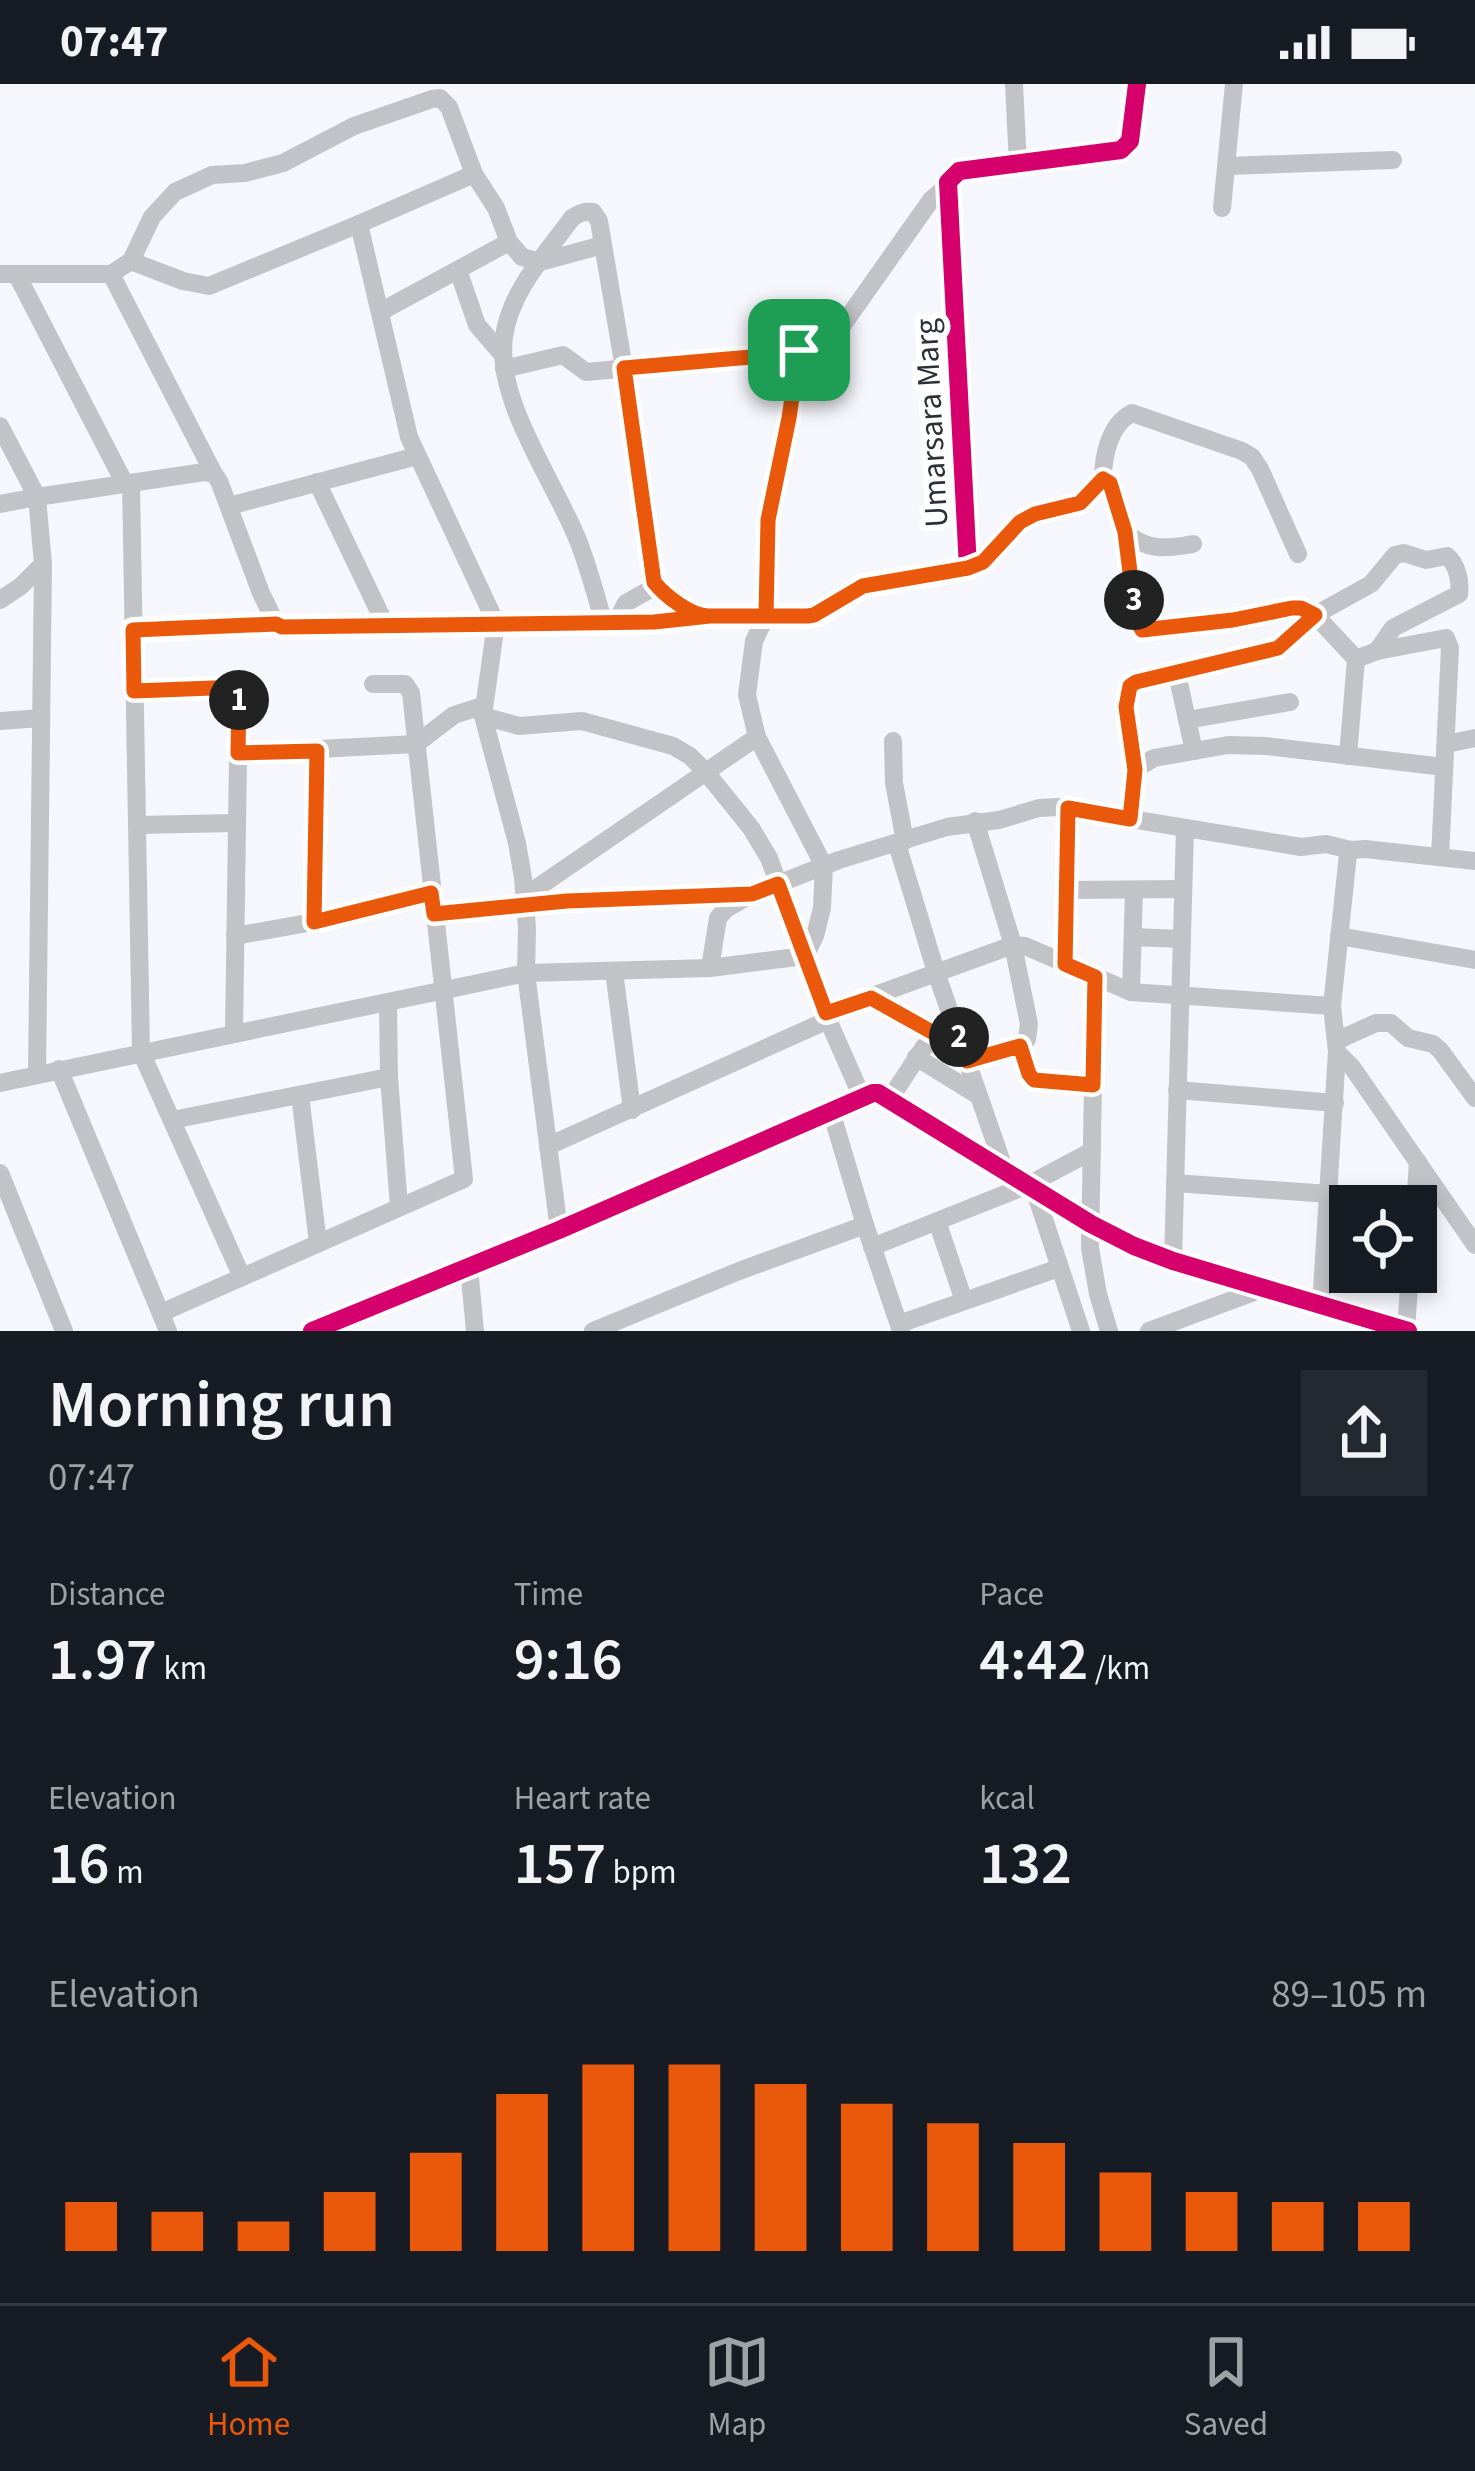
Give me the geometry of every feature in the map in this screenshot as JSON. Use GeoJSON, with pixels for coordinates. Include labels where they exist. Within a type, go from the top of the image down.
{"type":"FeatureCollection","features":[{"type":"Feature","properties":{"kind":"street"},"geometry":{"type":"LineString","coordinates":[[1014,84],[1018,164]]}},
{"type":"Feature","properties":{"kind":"street"},"geometry":{"type":"LineString","coordinates":[[503,362],[563,355],[586,372],[799,350],[837,333],[950,178],[959,172],[1121,150],[1130,141],[1138,84]]}},
{"type":"Feature","properties":{"kind":"street"},"geometry":{"type":"LineString","coordinates":[[1222,208],[1234,84]]}},
{"type":"Feature","properties":{"kind":"street"},"geometry":{"type":"LineString","coordinates":[[242,1277],[141,1052],[128,483],[9,275],[111,274],[131,261],[152,217],[175,192],[212,175],[283,163],[355,126],[432,98],[440,98],[449,107],[474,174],[496,208],[509,242],[522,257],[540,262],[603,245]]}},
{"type":"Feature","properties":{"kind":"street"},"geometry":{"type":"LineString","coordinates":[[1226,166],[1393,160]]}},
{"type":"Feature","properties":{"kind":"street"},"geometry":{"type":"LineString","coordinates":[[131,261],[209,286],[474,174]]}},
{"type":"Feature","properties":{"kind":"street","name":"Umarsara Marg"},"geometry":{"type":"LineString","coordinates":[[133,630],[276,624],[665,622],[819,614],[863,586],[968,568],[948,185]]}},
{"type":"Feature","properties":{"kind":"street"},"geometry":{"type":"LineString","coordinates":[[656,586],[626,603],[610,622],[579,542],[513,403],[503,362],[504,334],[516,296],[580,212],[596,216],[603,245],[656,586],[700,617]]}},
{"type":"Feature","properties":{"kind":"street"},"geometry":{"type":"LineString","coordinates":[[359,224],[409,437],[496,623],[482,711],[517,843],[527,928],[526,973],[559,1230]]}},
{"type":"Feature","properties":{"kind":"street"},"geometry":{"type":"LineString","coordinates":[[380,312],[509,242]]}},
{"type":"Feature","properties":{"kind":"street"},"geometry":{"type":"LineString","coordinates":[[458,270],[477,325],[503,362]]}},
{"type":"Feature","properties":{"kind":"street"},"geometry":{"type":"LineString","coordinates":[[111,274],[214,474],[276,624]]}},
{"type":"Feature","properties":{"kind":"street"},"geometry":{"type":"LineString","coordinates":[[799,350],[768,520],[766,616],[754,640],[748,695],[757,736],[824,866],[822,908],[805,956]]}},
{"type":"Feature","properties":{"kind":"street"},"geometry":{"type":"LineString","coordinates":[[968,568],[983,562],[1024,519],[1080,503],[1103,479],[1109,441],[1120,419],[1132,413],[1252,457],[1298,554]]}},
{"type":"Feature","properties":{"kind":"street"},"geometry":{"type":"LineString","coordinates":[[0,426],[37,497],[43,564],[38,1075]]}},
{"type":"Feature","properties":{"kind":"street"},"geometry":{"type":"LineString","coordinates":[[229,506],[417,456]]}},
{"type":"Feature","properties":{"kind":"street"},"geometry":{"type":"LineString","coordinates":[[0,504],[214,474]]}},
{"type":"Feature","properties":{"kind":"street"},"geometry":{"type":"LineString","coordinates":[[1103,479],[1110,483],[1125,532],[1136,620],[1142,630],[1292,608],[1315,615],[1356,659],[1348,756]]}},
{"type":"Feature","properties":{"kind":"street"},"geometry":{"type":"LineString","coordinates":[[317,482],[385,624]]}},
{"type":"Feature","properties":{"kind":"street"},"geometry":{"type":"LineString","coordinates":[[1125,532],[1157,548],[1193,544]]}},
{"type":"Feature","properties":{"kind":"street"},"geometry":{"type":"LineString","coordinates":[[1130,819],[1135,770],[1126,707],[1130,686],[1278,648],[1315,615],[1363,590],[1395,555],[1447,556],[1459,580],[1459,594],[1393,628],[1377,651]]}},
{"type":"Feature","properties":{"kind":"street"},"geometry":{"type":"LineString","coordinates":[[0,600],[43,564]]}},
{"type":"Feature","properties":{"kind":"street"},"geometry":{"type":"LineString","coordinates":[[1431,609],[1450,648],[1440,857]]}},
{"type":"Feature","properties":{"kind":"street"},"geometry":{"type":"LineString","coordinates":[[1356,659],[1442,638]]}},
{"type":"Feature","properties":{"kind":"street"},"geometry":{"type":"LineString","coordinates":[[1177,674],[1193,751]]}},
{"type":"Feature","properties":{"kind":"street"},"geometry":{"type":"LineString","coordinates":[[59,1069],[165,1322],[242,1277],[464,1178],[409,686],[373,683]]}},
{"type":"Feature","properties":{"kind":"street"},"geometry":{"type":"LineString","coordinates":[[134,691],[239,687],[234,1034]]}},
{"type":"Feature","properties":{"kind":"street"},"geometry":{"type":"LineString","coordinates":[[1187,720],[1290,703]]}},
{"type":"Feature","properties":{"kind":"street"},"geometry":{"type":"LineString","coordinates":[[238,753],[416,744],[454,715],[482,711],[519,726],[582,721],[673,746],[705,771],[769,858],[827,1017],[862,1097]]}},
{"type":"Feature","properties":{"kind":"street"},"geometry":{"type":"LineString","coordinates":[[0,721],[41,718]]}},
{"type":"Feature","properties":{"kind":"street"},"geometry":{"type":"LineString","coordinates":[[524,899],[757,736]]}},
{"type":"Feature","properties":{"kind":"street"},"geometry":{"type":"LineString","coordinates":[[1446,743],[1475,738]]}},
{"type":"Feature","properties":{"kind":"street"},"geometry":{"type":"LineString","coordinates":[[893,741],[901,842],[937,975],[947,1032],[967,1061],[1005,1171]]}},
{"type":"Feature","properties":{"kind":"street"},"geometry":{"type":"LineString","coordinates":[[1135,770],[1154,758],[1242,745],[1444,766]]}},
{"type":"Feature","properties":{"kind":"street"},"geometry":{"type":"LineString","coordinates":[[314,922],[317,751]]}},
{"type":"Feature","properties":{"kind":"street"},"geometry":{"type":"LineString","coordinates":[[710,968],[718,918],[752,894],[947,827],[1040,808],[1068,808],[1301,847],[1326,844],[1475,861]]}},
{"type":"Feature","properties":{"kind":"street"},"geometry":{"type":"LineString","coordinates":[[1065,964],[1068,808]]}},
{"type":"Feature","properties":{"kind":"street"},"geometry":{"type":"LineString","coordinates":[[967,1061],[1022,1047],[1029,1024],[1013,945],[975,821]]}},
{"type":"Feature","properties":{"kind":"street"},"geometry":{"type":"LineString","coordinates":[[137,825],[237,823]]}},
{"type":"Feature","properties":{"kind":"street"},"geometry":{"type":"LineString","coordinates":[[1173,1261],[1185,828]]}},
{"type":"Feature","properties":{"kind":"street"},"geometry":{"type":"LineString","coordinates":[[1330,1185],[1336,1047],[1332,1006],[1352,850]]}},
{"type":"Feature","properties":{"kind":"street"},"geometry":{"type":"LineString","coordinates":[[1066,890],[1184,889]]}},
{"type":"Feature","properties":{"kind":"street"},"geometry":{"type":"LineString","coordinates":[[1131,992],[1134,890]]}},
{"type":"Feature","properties":{"kind":"street"},"geometry":{"type":"LineString","coordinates":[[235,936],[432,904],[752,894]]}},
{"type":"Feature","properties":{"kind":"street"},"geometry":{"type":"LineString","coordinates":[[1339,936],[1475,960]]}},
{"type":"Feature","properties":{"kind":"street"},"geometry":{"type":"LineString","coordinates":[[1132,937],[1182,939]]}},
{"type":"Feature","properties":{"kind":"street"},"geometry":{"type":"LineString","coordinates":[[548,1146],[827,1017],[1013,945],[1131,992],[1332,1006]]}},
{"type":"Feature","properties":{"kind":"street"},"geometry":{"type":"LineString","coordinates":[[0,1083],[526,973],[710,968],[805,956]]}},
{"type":"Feature","properties":{"kind":"street"},"geometry":{"type":"LineString","coordinates":[[614,971],[632,1110]]}},
{"type":"Feature","properties":{"kind":"street"},"geometry":{"type":"LineString","coordinates":[[1095,977],[1091,1224],[1093,1268],[1108,1331]]}},
{"type":"Feature","properties":{"kind":"street"},"geometry":{"type":"LineString","coordinates":[[871,998],[947,1032]]}},
{"type":"Feature","properties":{"kind":"street"},"geometry":{"type":"LineString","coordinates":[[388,1003],[399,1208]]}},
{"type":"Feature","properties":{"kind":"street"},"geometry":{"type":"LineString","coordinates":[[1336,1047],[1376,1024],[1391,1023],[1408,1038],[1440,1050],[1475,1098]]}},
{"type":"Feature","properties":{"kind":"street"},"geometry":{"type":"LineString","coordinates":[[889,1100],[916,1057],[947,1032]]}},
{"type":"Feature","properties":{"kind":"street"},"geometry":{"type":"LineString","coordinates":[[1022,1047],[1034,1080],[1093,1085]]}},
{"type":"Feature","properties":{"kind":"street"},"geometry":{"type":"LineString","coordinates":[[1336,1047],[1475,1245]]}},
{"type":"Feature","properties":{"kind":"street"},"geometry":{"type":"LineString","coordinates":[[916,1057],[980,1096]]}},
{"type":"Feature","properties":{"kind":"street"},"geometry":{"type":"LineString","coordinates":[[172,1120],[389,1078]]}},
{"type":"Feature","properties":{"kind":"street"},"geometry":{"type":"LineString","coordinates":[[1178,1090],[1335,1102]]}},
{"type":"Feature","properties":{"kind":"street"},"geometry":{"type":"LineString","coordinates":[[312,1331],[346,1324],[878,1094],[1091,1224],[1173,1261],[1407,1331],[1409,1293]]}},
{"type":"Feature","properties":{"kind":"street"},"geometry":{"type":"LineString","coordinates":[[300,1095],[318,1244]]}},
{"type":"Feature","properties":{"kind":"street"},"geometry":{"type":"LineString","coordinates":[[831,1112],[900,1328],[1059,1268]]}},
{"type":"Feature","properties":{"kind":"street"},"geometry":{"type":"LineString","coordinates":[[872,1247],[1031,1187],[1092,1151]]}},
{"type":"Feature","properties":{"kind":"street"},"geometry":{"type":"LineString","coordinates":[[1416,1185],[1418,1162]]}},
{"type":"Feature","properties":{"kind":"street"},"geometry":{"type":"LineString","coordinates":[[1,1179],[64,1331]]}},
{"type":"Feature","properties":{"kind":"street"},"geometry":{"type":"LineString","coordinates":[[1175,1183],[1329,1194],[1321,1306]]}},
{"type":"Feature","properties":{"kind":"street"},"geometry":{"type":"LineString","coordinates":[[1031,1187],[1081,1331]]}},
{"type":"Feature","properties":{"kind":"street"},"geometry":{"type":"LineString","coordinates":[[938,1221],[964,1301]]}},
{"type":"Feature","properties":{"kind":"street"},"geometry":{"type":"LineString","coordinates":[[592,1331],[865,1225]]}},
{"type":"Feature","properties":{"kind":"street"},"geometry":{"type":"LineString","coordinates":[[469,1267],[475,1331]]}},
{"type":"Feature","properties":{"kind":"street"},"geometry":{"type":"LineString","coordinates":[[1149,1331],[1262,1289]]}},
{"type":"Feature","properties":{"kind":"cycle path"},"geometry":{"type":"LineString","coordinates":[[133,630],[808,616],[863,586],[968,568],[948,182],[959,171],[1121,150],[1130,141],[1137,84]]}},
{"type":"Feature","properties":{"kind":"cycle path"},"geometry":{"type":"LineString","coordinates":[[312,1331],[873,1093],[1134,1246],[1408,1331]]}},
{"type":"Feature","properties":{"kind":"route"},"geometry":{"type":"LineString","coordinates":[[799,350],[624,368],[654,582],[700,617],[710,616],[766,616],[808,616],[814,615],[863,586],[975,566],[1024,519],[1080,503],[1103,479],[1110,483],[1125,532],[1136,620],[1142,630],[1292,608],[1315,615],[1278,648],[1130,686],[1126,707],[1135,770],[1130,819],[1068,808],[1065,964],[1095,977],[1093,1085],[1034,1080],[1020,1046],[967,1061],[956,1028],[939,1036],[871,998],[826,1013],[778,884],[752,894],[567,901],[434,914],[431,893],[314,922],[317,751],[238,753],[239,687],[134,691],[133,630],[766,616],[768,520],[799,350]]}}]}
